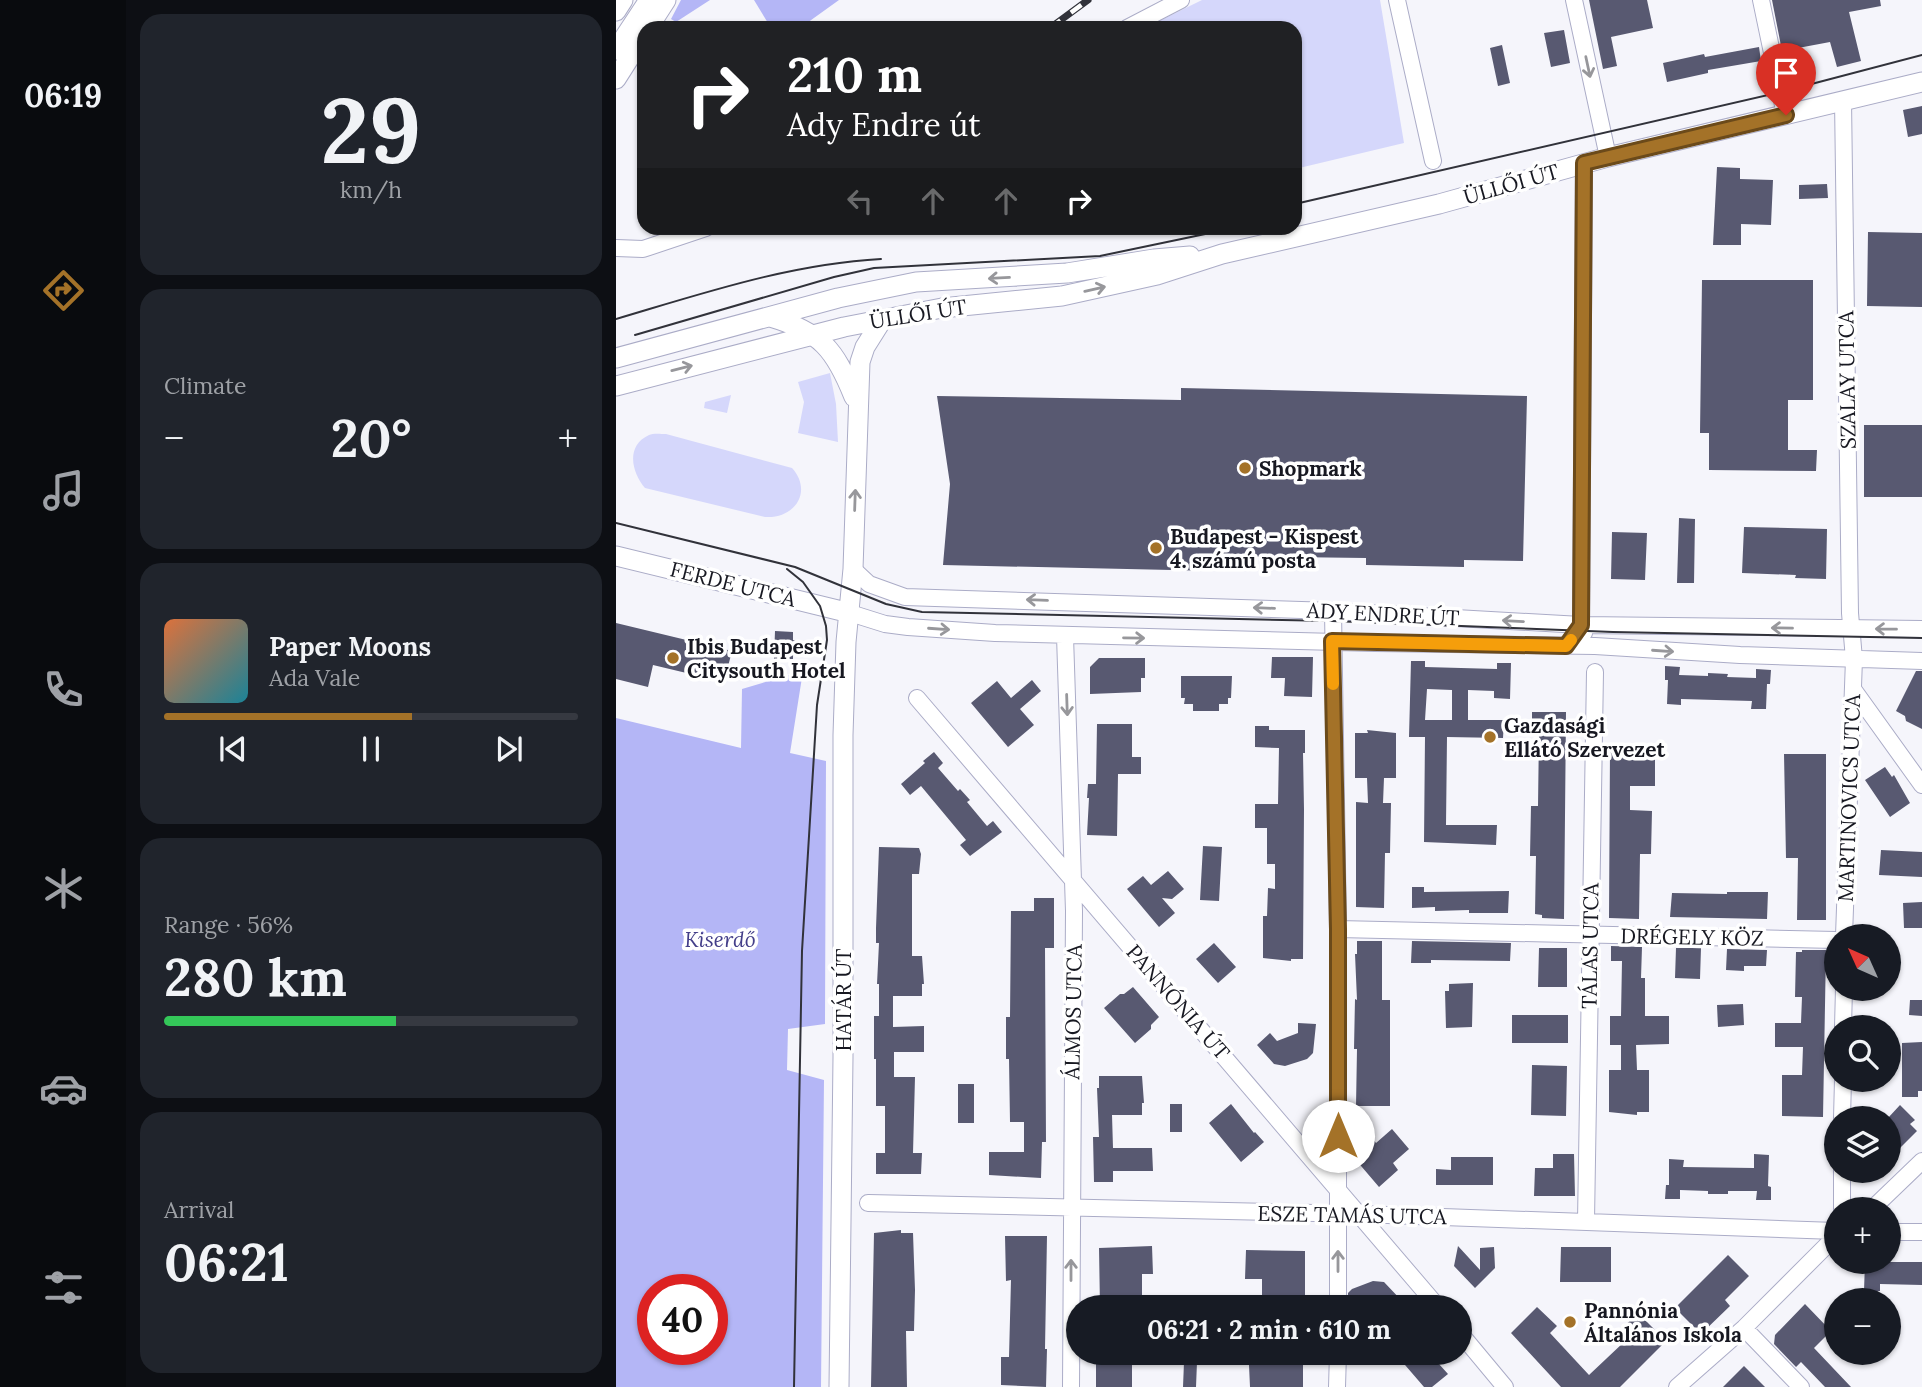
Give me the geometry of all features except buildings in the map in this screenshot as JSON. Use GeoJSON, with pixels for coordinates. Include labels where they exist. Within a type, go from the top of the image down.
{"type":"FeatureCollection","features":[{"type":"Feature","properties":{"kind":"main road"},"geometry":{"type":"LineString","coordinates":[[616,11],[623,0]]}},
{"type":"Feature","properties":{"kind":"main road"},"geometry":{"type":"LineString","coordinates":[[616,50],[649,0]]}},
{"type":"Feature","properties":{"kind":"main road"},"geometry":{"type":"LineString","coordinates":[[652,21],[666,0]]}},
{"type":"Feature","properties":{"kind":"main road"},"geometry":{"type":"LineString","coordinates":[[616,79],[637,46]]}},
{"type":"Feature","properties":{"kind":"main road","name":"ÜLLŐI ÚT"},"geometry":{"type":"LineString","coordinates":[[616,386],[882,320],[942,308],[1062,296],[1157,275],[1222,254],[1439,205],[1584,163],[1922,82]]}},
{"type":"Feature","properties":{"kind":"main road","name":"ÜLLŐI ÚT"},"geometry":{"type":"LineString","coordinates":[[616,358],[769,316],[916,282],[1067,273],[1154,259],[1222,254]]}},
{"type":"Feature","properties":{"kind":"main road"},"geometry":{"type":"LineString","coordinates":[[769,316],[794,324],[813,335],[834,354],[858,405]]}},
{"type":"Feature","properties":{"kind":"main road","name":"HATÁR ÚT"},"geometry":{"type":"LineString","coordinates":[[839,1387],[843,736],[846,642],[853,569],[860,362],[865,346],[882,320]]}},
{"type":"Feature","properties":{"kind":"main road","name":"FERDE UTCA"},"geometry":{"type":"LineString","coordinates":[[616,556],[850,613]]}},
{"type":"Feature","properties":{"kind":"street"},"geometry":{"type":"LineString","coordinates":[[1140,21],[1181,0]]}},
{"type":"Feature","properties":{"kind":"street"},"geometry":{"type":"LineString","coordinates":[[1397,0],[1433,161]]}},
{"type":"Feature","properties":{"kind":"street"},"geometry":{"type":"LineString","coordinates":[[1574,0],[1608,157]]}},
{"type":"Feature","properties":{"kind":"street"},"geometry":{"type":"LineString","coordinates":[[1761,0],[1786,115]]}},
{"type":"Feature","properties":{"kind":"street","name":"SZALAY UTCA"},"geometry":{"type":"LineString","coordinates":[[1843,100],[1850,629],[1854,659]]}},
{"type":"Feature","properties":{"kind":"street"},"geometry":{"type":"LineString","coordinates":[[1584,163],[1581,625],[1595,646]]}},
{"type":"Feature","properties":{"kind":"street"},"geometry":{"type":"LineString","coordinates":[[616,248],[643,248],[684,235]]}},
{"type":"Feature","properties":{"kind":"street","name":"ADY ENDRE ÚT"},"geometry":{"type":"LineString","coordinates":[[853,569],[869,584],[905,597],[1333,611],[1581,625],[1922,629]]}},
{"type":"Feature","properties":{"kind":"street"},"geometry":{"type":"LineString","coordinates":[[1333,611],[1338,929],[1338,1295]]}},
{"type":"Feature","properties":{"kind":"street","name":"ADY ENDRE ÚT"},"geometry":{"type":"LineString","coordinates":[[850,613],[885,624],[908,627],[1065,636],[1595,646],[1740,655],[1922,661]]}},
{"type":"Feature","properties":{"kind":"street"},"geometry":{"type":"LineString","coordinates":[[1566,646],[1581,625]]}},
{"type":"Feature","properties":{"kind":"street","name":"ÁLMOS UTCA"},"geometry":{"type":"LineString","coordinates":[[1065,636],[1074,911],[1071,1387]]}},
{"type":"Feature","properties":{"kind":"street","name":"MARTINOVICS UTCA"},"geometry":{"type":"LineString","coordinates":[[1844,924],[1854,659]]}},
{"type":"Feature","properties":{"kind":"street","name":"TÁLAS UTCA"},"geometry":{"type":"LineString","coordinates":[[1586,1221],[1595,672]]}},
{"type":"Feature","properties":{"kind":"street"},"geometry":{"type":"LineString","coordinates":[[1853,689],[1922,785]]}},
{"type":"Feature","properties":{"kind":"street","name":"PANNÓNIA ÚT"},"geometry":{"type":"LineString","coordinates":[[917,698],[1428,1295]]}},
{"type":"Feature","properties":{"kind":"street","name":"DRÉGELY KÖZ"},"geometry":{"type":"LineString","coordinates":[[1338,929],[1824,940]]}},
{"type":"Feature","properties":{"kind":"street"},"geometry":{"type":"LineString","coordinates":[[1884,1197],[1922,1161]]}},
{"type":"Feature","properties":{"kind":"street","name":"ESZE TAMÁS UTCA"},"geometry":{"type":"LineString","coordinates":[[868,1203],[1360,1214],[1824,1231]]}},
{"type":"Feature","properties":{"kind":"street"},"geometry":{"type":"LineString","coordinates":[[1901,1231],[1922,1232]]}},
{"type":"Feature","properties":{"kind":"street"},"geometry":{"type":"LineString","coordinates":[[1677,1387],[1744,1328],[1824,1248]]}},
{"type":"Feature","properties":{"kind":"street"},"geometry":{"type":"LineString","coordinates":[[1744,1328],[1801,1387]]}},
{"type":"Feature","properties":{"kind":"street"},"geometry":{"type":"LineString","coordinates":[[1472,1347],[1505,1387]]}},
{"type":"Feature","properties":{"kind":"street"},"geometry":{"type":"LineString","coordinates":[[1337,1387],[1338,1365]]}},
{"type":"Feature","properties":{"kind":"shaded area"},"geometry":{"type":"Polygon","coordinates":[[[1202,0],[1380,0],[1404,143],[1302,167],[1302,21],[1159,21],[1202,0]]]}},
{"type":"Feature","properties":{"kind":"shaded area"},"geometry":{"type":"Polygon","coordinates":[[[830,373],[836,404],[838,442],[798,433],[804,402],[798,382],[830,373]]]}},
{"type":"Feature","properties":{"kind":"shaded area"},"geometry":{"type":"Polygon","coordinates":[[[731,395],[727,413],[704,408],[705,402],[731,395]]]}},
{"type":"Feature","properties":{"kind":"shaded area"},"geometry":{"type":"Polygon","coordinates":[[[666,434],[792,468],[801,486],[798,502],[785,513],[765,517],[645,488],[634,468],[636,446],[649,435],[666,434]]]}},
{"type":"Feature","properties":{"kind":"green space"},"geometry":{"type":"Polygon","coordinates":[[[681,0],[710,0],[678,21],[671,19],[681,0]]]}},
{"type":"Feature","properties":{"kind":"green space"},"geometry":{"type":"Polygon","coordinates":[[[754,0],[839,0],[810,21],[767,21],[754,0]]]}},
{"type":"Feature","properties":{"kind":"green space","name":"Kiserdő"},"geometry":{"type":"Polygon","coordinates":[[[803,671],[790,753],[826,761],[825,1024],[788,1029],[787,1070],[824,1080],[821,1387],[616,1387],[616,718],[741,748],[742,689],[803,671]]]}},
{"type":"Feature","properties":{"kind":"tram line"},"geometry":{"type":"LineString","coordinates":[[1302,202],[1781,92],[1922,55]]}},
{"type":"Feature","properties":{"kind":"tram line"},"geometry":{"type":"LineString","coordinates":[[635,335],[834,277],[874,268],[1100,256],[1200,235]]}},
{"type":"Feature","properties":{"kind":"tram line"},"geometry":{"type":"LineString","coordinates":[[616,319],[780,273],[881,259]]}},
{"type":"Feature","properties":{"kind":"tram line"},"geometry":{"type":"LineString","coordinates":[[616,523],[795,567],[886,604],[922,612],[1922,638]]}},
{"type":"Feature","properties":{"kind":"tram line"},"geometry":{"type":"LineString","coordinates":[[787,569],[803,582],[820,606],[827,640],[817,705],[802,951],[794,1387]]}},
{"type":"Feature","properties":{"kind":"railway"},"geometry":{"type":"LineString","coordinates":[[1060,21],[1088,0]]}},
{"type":"Feature","properties":{"kind":"slow traffic"},"geometry":{"type":"LineString","coordinates":[[1333,684],[1332,641],[1566,646],[1571,640]]}},
{"type":"Feature","properties":{"kind":"place","name":"Shopmark"},"geometry":{"type":"Point","coordinates":[1245,468]}},
{"type":"Feature","properties":{"kind":"place","name":"Budapest - Kispest 4. számú posta"},"geometry":{"type":"Point","coordinates":[1156,548]}},
{"type":"Feature","properties":{"kind":"place","name":"Ibis Budapest Citysouth Hotel"},"geometry":{"type":"Point","coordinates":[673,658]}},
{"type":"Feature","properties":{"kind":"place","name":"Gazdasági Ellátó Szervezet"},"geometry":{"type":"Point","coordinates":[1490,737]}},
{"type":"Feature","properties":{"kind":"place","name":"Pannónia Általános Iskola"},"geometry":{"type":"Point","coordinates":[1570,1322]}},
{"type":"Feature","properties":{"kind":"route"},"geometry":{"type":"LineString","coordinates":[[1338,1136],[1338,929],[1332,641],[1566,646],[1575,636],[1581,625],[1584,163],[1786,115]]}}]}
